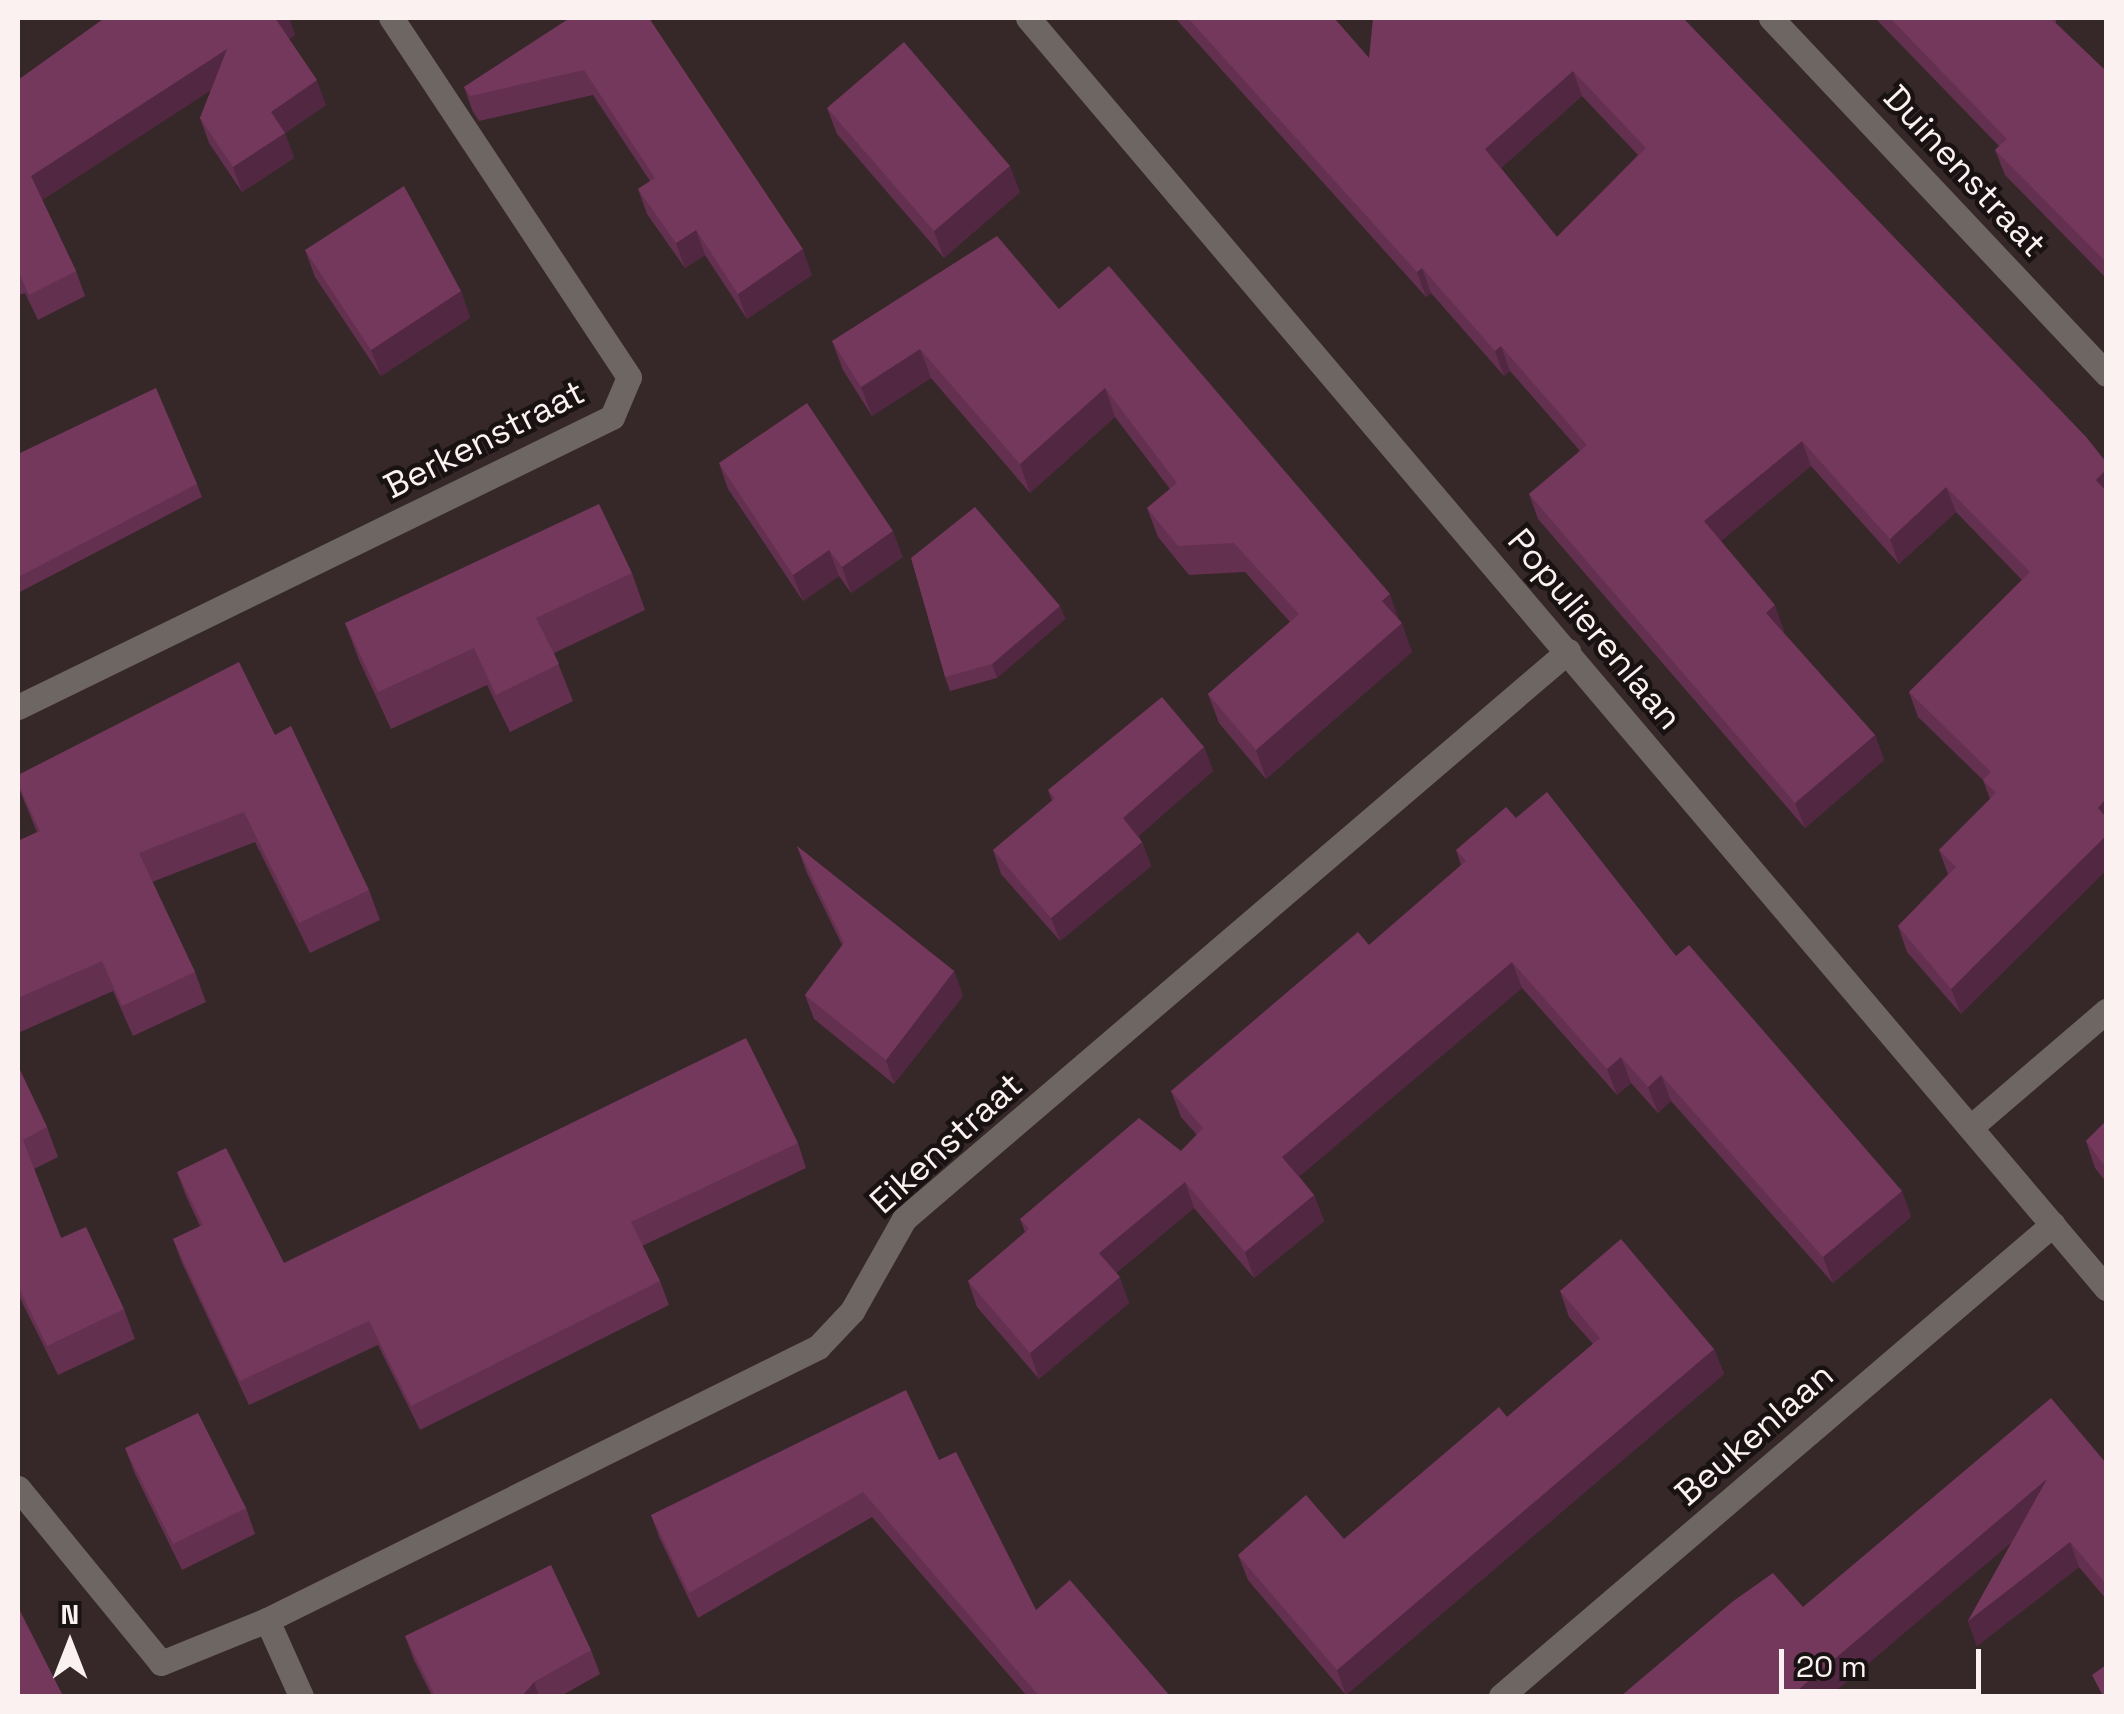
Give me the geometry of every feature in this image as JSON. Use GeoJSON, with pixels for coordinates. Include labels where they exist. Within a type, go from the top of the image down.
{"type":"FeatureCollection","features":[{"type":"Feature","properties":{"kind":"street","name":"Berkenstraat"},"geometry":{"type":"LineString","coordinates":[[18,706],[612,417],[629,378],[392,18]]}},
{"type":"Feature","properties":{"kind":"street","name":"Populierenlaan"},"geometry":{"type":"LineString","coordinates":[[1028,18],[2106,1288]]}},
{"type":"Feature","properties":{"kind":"street","name":"Duinenstraat"},"geometry":{"type":"LineString","coordinates":[[1771,18],[2106,374]]}},
{"type":"Feature","properties":{"kind":"street","name":"Eikenstraat"},"geometry":{"type":"LineString","coordinates":[[18,1488],[162,1662],[267,1620],[818,1347],[852,1311],[904,1220],[1568,651]]}},
{"type":"Feature","properties":{"kind":"street"},"geometry":{"type":"LineString","coordinates":[[1972,1126],[2106,1012]]}},
{"type":"Feature","properties":{"kind":"street","name":"Beukenlaan"},"geometry":{"type":"LineString","coordinates":[[1501,1696],[2053,1224]]}},
{"type":"Feature","properties":{"kind":"street"},"geometry":{"type":"LineString","coordinates":[[267,1620],[302,1696]]}},
{"type":"Feature","properties":{"kind":"building"},"geometry":{"type":"Polygon","coordinates":[[[105,18],[275,18],[317,80],[271,112],[285,133],[233,167],[200,118],[227,49],[31,176],[76,271],[29,295],[18,271],[18,80],[105,18]]]}},
{"type":"Feature","properties":{"kind":"building"},"geometry":{"type":"Polygon","coordinates":[[[570,18],[649,18],[803,249],[738,294],[696,230],[676,243],[638,189],[655,178],[584,70],[470,96],[464,87],[570,18]]]}},
{"type":"Feature","properties":{"kind":"building"},"geometry":{"type":"Polygon","coordinates":[[[1188,18],[1334,18],[1369,58],[1373,18],[1683,18],[2106,462],[2106,470],[2096,480],[2106,491],[2106,799],[2098,808],[2106,817],[2106,836],[1951,989],[1898,926],[1956,867],[1939,850],[1996,793],[1983,780],[1991,772],[1909,692],[2030,572],[1946,487],[1890,539],[1802,441],[1704,521],[1775,605],[1766,613],[1875,735],[1795,803],[1529,494],[1587,445],[1501,346],[1495,351],[1422,268],[1417,272],[1188,18]],[[1573,71],[1485,149],[1557,237],[1646,148],[1573,71]]]}},
{"type":"Feature","properties":{"kind":"building"},"geometry":{"type":"Polygon","coordinates":[[[1890,18],[2050,18],[2106,71],[2106,262],[1995,150],[2007,139],[1890,18]]]}},
{"type":"Feature","properties":{"kind":"building"},"geometry":{"type":"Polygon","coordinates":[[[904,42],[1010,166],[934,231],[827,108],[904,42]]]}},
{"type":"Feature","properties":{"kind":"building"},"geometry":{"type":"Polygon","coordinates":[[[404,186],[461,291],[371,350],[305,250],[404,186]]]}},
{"type":"Feature","properties":{"kind":"building"},"geometry":{"type":"Polygon","coordinates":[[[997,236],[1059,309],[1109,266],[1390,594],[1382,601],[1402,623],[1256,750],[1208,694],[1299,614],[1234,543],[1178,546],[1147,508],[1177,483],[1105,388],[1020,464],[920,349],[861,387],[832,341],[997,236]]]}},
{"type":"Feature","properties":{"kind":"building"},"geometry":{"type":"Polygon","coordinates":[[[156,388],[197,484],[18,577],[18,454],[156,388]]]}},
{"type":"Feature","properties":{"kind":"building"},"geometry":{"type":"Polygon","coordinates":[[[807,403],[893,531],[842,567],[829,550],[793,575],[719,463],[807,403]]]}},
{"type":"Feature","properties":{"kind":"building"},"geometry":{"type":"Polygon","coordinates":[[[599,504],[632,573],[536,618],[559,664],[496,695],[474,648],[378,692],[345,623],[599,504]]]}},
{"type":"Feature","properties":{"kind":"building"},"geometry":{"type":"Polygon","coordinates":[[[975,507],[1060,606],[992,664],[945,677],[911,558],[975,507]]]}},
{"type":"Feature","properties":{"kind":"building"},"geometry":{"type":"Polygon","coordinates":[[[239,662],[275,735],[291,726],[369,890],[299,923],[244,812],[139,853],[195,972],[122,1006],[102,961],[18,998],[18,841],[40,831],[18,784],[18,775],[239,662]]]}},
{"type":"Feature","properties":{"kind":"building"},"geometry":{"type":"Polygon","coordinates":[[[1162,697],[1204,747],[1123,818],[1142,842],[1051,918],[993,850],[1055,798],[1048,790],[1162,697]]]}},
{"type":"Feature","properties":{"kind":"building"},"geometry":{"type":"Polygon","coordinates":[[[1547,792],[1676,956],[1689,945],[1902,1191],[1823,1257],[1661,1075],[1648,1087],[1621,1057],[1607,1069],[1512,962],[1282,1157],[1314,1195],[1245,1252],[1185,1182],[1099,1253],[1120,1277],[1030,1353],[968,1281],[1029,1229],[1020,1219],[1139,1118],[1181,1151],[1203,1128],[1171,1091],[1358,932],[1369,945],[1466,861],[1456,850],[1506,807],[1516,818],[1547,792]]]}},
{"type":"Feature","properties":{"kind":"building"},"geometry":{"type":"Polygon","coordinates":[[[797,846],[954,971],[886,1060],[805,995],[844,943],[797,846]]]}},
{"type":"Feature","properties":{"kind":"building"},"geometry":{"type":"Polygon","coordinates":[[[746,1038],[798,1143],[631,1222],[660,1281],[411,1406],[369,1321],[240,1381],[173,1239],[203,1225],[177,1172],[226,1148],[284,1263],[746,1038]]]}},
{"type":"Feature","properties":{"kind":"building"},"geometry":{"type":"Polygon","coordinates":[[[18,1066],[47,1127],[23,1140],[61,1238],[86,1227],[124,1309],[47,1346],[18,1286],[18,1066]]]}},
{"type":"Feature","properties":{"kind":"building"},"geometry":{"type":"Polygon","coordinates":[[[2106,1121],[2106,1168],[2086,1141],[2106,1121]]]}},
{"type":"Feature","properties":{"kind":"building"},"geometry":{"type":"Polygon","coordinates":[[[1621,1239],[1714,1349],[1337,1670],[1238,1555],[1306,1495],[1344,1539],[1499,1407],[1507,1417],[1600,1338],[1560,1291],[1621,1239]]]}},
{"type":"Feature","properties":{"kind":"building"},"geometry":{"type":"Polygon","coordinates":[[[906,1390],[939,1460],[956,1452],[1036,1610],[1070,1580],[1170,1696],[1039,1696],[863,1492],[689,1593],[651,1515],[906,1390]]]}},
{"type":"Feature","properties":{"kind":"building"},"geometry":{"type":"Polygon","coordinates":[[[2051,1398],[2106,1463],[2106,1584],[2070,1542],[1968,1621],[2047,1479],[1791,1696],[1621,1696],[1732,1602],[1773,1573],[1803,1607],[2051,1398]]]}},
{"type":"Feature","properties":{"kind":"building"},"geometry":{"type":"Polygon","coordinates":[[[198,1413],[246,1508],[173,1544],[125,1448],[198,1413]]]}},
{"type":"Feature","properties":{"kind":"building"},"geometry":{"type":"Polygon","coordinates":[[[551,1565],[591,1650],[534,1682],[524,1696],[435,1696],[405,1636],[551,1565]]]}},
{"type":"Feature","properties":{"kind":"building"},"geometry":{"type":"Polygon","coordinates":[[[19,1609],[63,1696],[18,1696],[19,1609]]]}},
{"type":"Feature","properties":{"kind":"building"},"geometry":{"type":"Polygon","coordinates":[[[2106,1665],[2106,1696],[2092,1675],[2106,1665]]]}}]}
